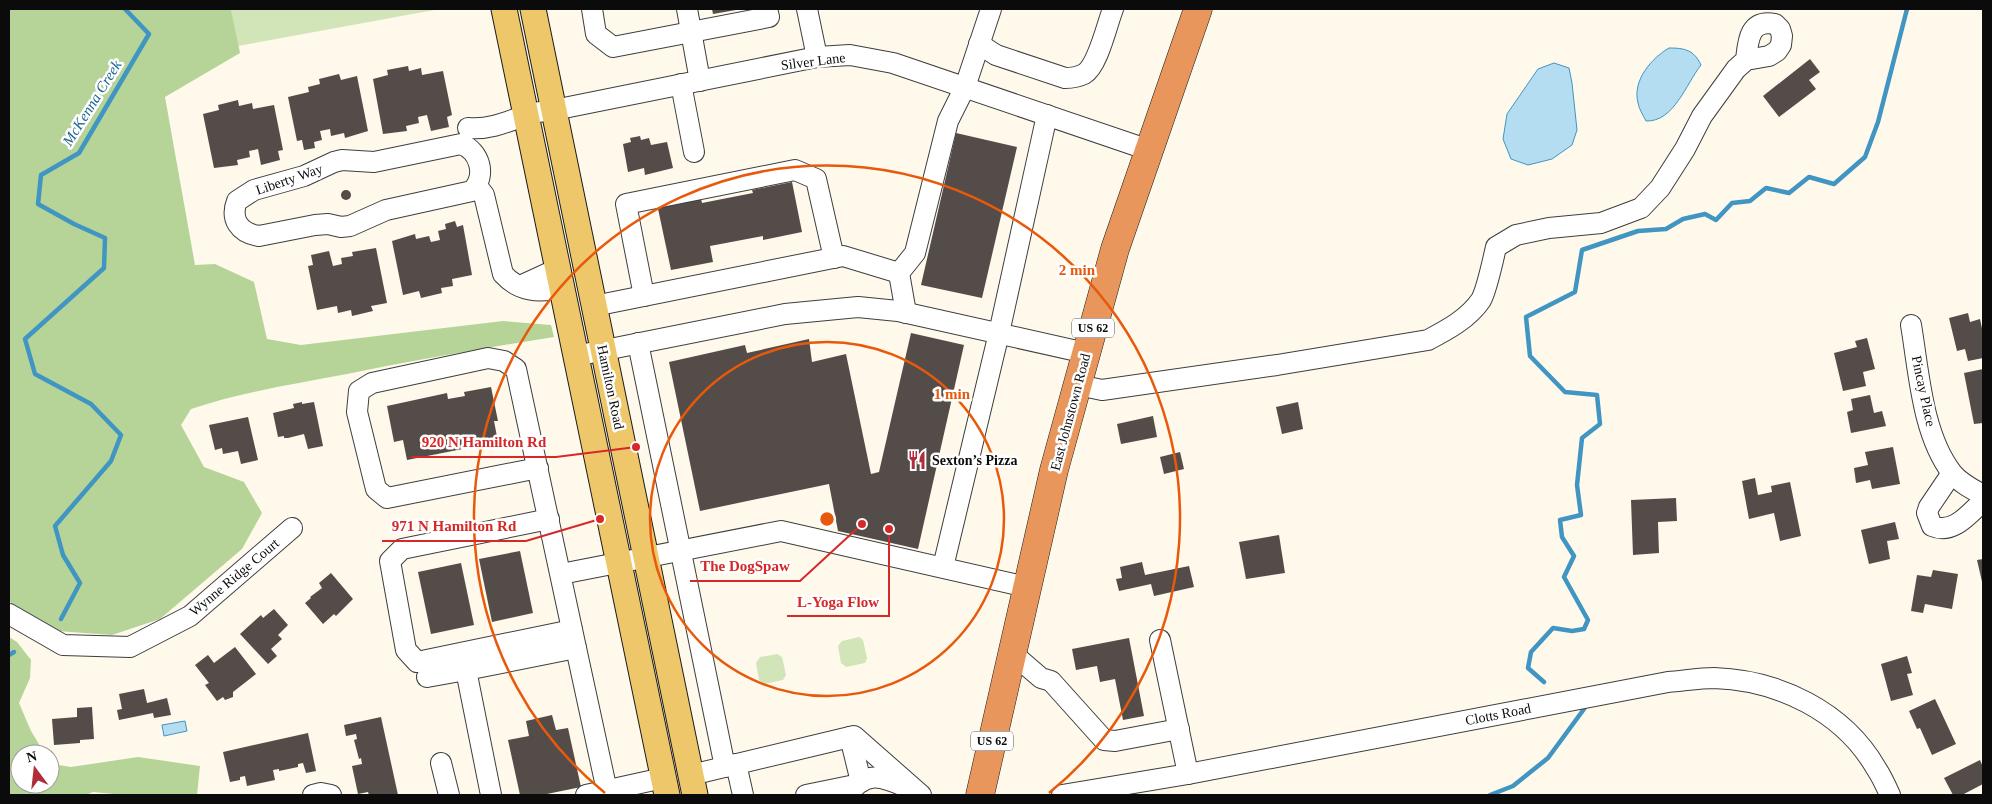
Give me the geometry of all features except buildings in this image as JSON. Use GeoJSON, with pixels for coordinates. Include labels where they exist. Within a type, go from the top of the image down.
{"type":"FeatureCollection","features":[{"type":"Feature","properties":{"kind":"highway","name":"East Johnstown Road"},"geometry":{"type":"LineString","coordinates":[[980,795],[1054,470],[1086,353],[1115,249],[1198,9]]}},
{"type":"Feature","properties":{"kind":"main road","name":"Hamilton Road"},"geometry":{"type":"LineString","coordinates":[[504,9],[665,787]]}},
{"type":"Feature","properties":{"kind":"main road","name":"Hamilton Road"},"geometry":{"type":"LineString","coordinates":[[533,9],[693,785]]}},
{"type":"Feature","properties":{"kind":"street"},"geometry":{"type":"LineString","coordinates":[[592,9],[596,34],[613,47],[769,17],[767,9]]}},
{"type":"Feature","properties":{"kind":"street"},"geometry":{"type":"LineString","coordinates":[[687,9],[691,32],[690,82],[694,152]]}},
{"type":"Feature","properties":{"kind":"street"},"geometry":{"type":"LineString","coordinates":[[807,9],[817,58]]}},
{"type":"Feature","properties":{"kind":"street"},"geometry":{"type":"LineString","coordinates":[[906,312],[899,273],[915,253],[948,121],[965,87],[991,9]]}},
{"type":"Feature","properties":{"kind":"street"},"geometry":{"type":"LineString","coordinates":[[979,44],[996,56],[1065,78],[1076,77],[1085,74],[1093,66],[1113,9]]}},
{"type":"Feature","properties":{"kind":"street","name":"Silver Lane"},"geometry":{"type":"LineString","coordinates":[[526,115],[817,58],[850,55],[893,63],[1149,150]]}},
{"type":"Feature","properties":{"kind":"street"},"geometry":{"type":"LineString","coordinates":[[1078,385],[1102,390],[1277,365],[1428,340],[1449,329],[1468,314],[1482,298],[1496,247],[1516,235],[1549,228],[1601,223],[1641,208],[1660,188],[1685,149],[1702,116],[1736,69],[1746,60]]}},
{"type":"Feature","properties":{"kind":"street","name":"Liberty Way"},"geometry":{"type":"LineString","coordinates":[[477,186],[472,191],[458,195],[386,210],[350,226],[315,225],[258,236],[242,230],[236,223],[234,216],[238,201],[254,190],[304,176],[334,162],[342,160],[374,162],[464,136],[473,118],[479,115],[508,109],[526,115]]}},
{"type":"Feature","properties":{"kind":"street"},"geometry":{"type":"LineString","coordinates":[[943,567],[1047,115]]}},
{"type":"Feature","properties":{"kind":"street"},"geometry":{"type":"LineString","coordinates":[[464,136],[477,158],[481,174],[477,186],[484,195],[503,274],[509,281],[520,286],[559,278]]}},
{"type":"Feature","properties":{"kind":"street"},"geometry":{"type":"LineString","coordinates":[[644,296],[626,204],[795,170],[816,179],[834,258]]}},
{"type":"Feature","properties":{"kind":"street"},"geometry":{"type":"LineString","coordinates":[[594,306],[843,256],[899,273]]}},
{"type":"Feature","properties":{"kind":"street"},"geometry":{"type":"LineString","coordinates":[[575,356],[786,314],[858,307],[906,312],[1086,353]]}},
{"type":"Feature","properties":{"kind":"street","name":"Pincay Place"},"geometry":{"type":"LineString","coordinates":[[1911,325],[1927,416],[1938,447],[1952,473],[1968,488],[1983,495]]}},
{"type":"Feature","properties":{"kind":"street"},"geometry":{"type":"LineString","coordinates":[[638,343],[679,550],[730,766],[743,795]]}},
{"type":"Feature","properties":{"kind":"street"},"geometry":{"type":"LineString","coordinates":[[538,468],[387,498],[376,489],[357,412],[359,391],[372,383],[488,358],[504,361],[516,369],[538,468],[549,519],[607,791]]}},
{"type":"Feature","properties":{"kind":"street"},"geometry":{"type":"LineString","coordinates":[[1952,473],[1929,507],[1927,513],[1932,526],[1940,529],[1956,525],[1983,501]]}},
{"type":"Feature","properties":{"kind":"street"},"geometry":{"type":"LineString","coordinates":[[549,519],[402,549],[390,561],[406,650],[417,662],[574,639]]}},
{"type":"Feature","properties":{"kind":"street","name":"Wynne Ridge Court"},"geometry":{"type":"LineString","coordinates":[[9,614],[63,645],[130,647],[190,616],[292,528]]}},
{"type":"Feature","properties":{"kind":"street"},"geometry":{"type":"LineString","coordinates":[[560,574],[782,531],[1027,587]]}},
{"type":"Feature","properties":{"kind":"street"},"geometry":{"type":"LineString","coordinates":[[427,677],[466,670],[574,639]]}},
{"type":"Feature","properties":{"kind":"street"},"geometry":{"type":"LineString","coordinates":[[1160,640],[1188,774]]}},
{"type":"Feature","properties":{"kind":"street"},"geometry":{"type":"LineString","coordinates":[[1012,653],[1041,678],[1051,681],[1104,740],[1115,741],[1179,729]]}},
{"type":"Feature","properties":{"kind":"street"},"geometry":{"type":"LineString","coordinates":[[466,670],[491,795]]}},
{"type":"Feature","properties":{"kind":"street"},"geometry":{"type":"LineString","coordinates":[[1004,686],[1041,678]]}},
{"type":"Feature","properties":{"kind":"street","name":"Clotts Road"},"geometry":{"type":"LineString","coordinates":[[1062,795],[1124,790],[1188,774],[1668,682],[1713,678],[1759,684],[1791,694],[1820,709],[1852,736],[1876,767],[1887,794]]}},
{"type":"Feature","properties":{"kind":"street"},"geometry":{"type":"LineString","coordinates":[[693,785],[730,766],[854,736],[918,793]]}},
{"type":"Feature","properties":{"kind":"street"},"geometry":{"type":"LineString","coordinates":[[850,737],[854,787]]}},
{"type":"Feature","properties":{"kind":"street"},"geometry":{"type":"LineString","coordinates":[[441,762],[449,795]]}},
{"type":"Feature","properties":{"kind":"street"},"geometry":{"type":"LineString","coordinates":[[806,795],[854,787],[870,777],[888,778],[918,793]]}},
{"type":"Feature","properties":{"kind":"street"},"geometry":{"type":"LineString","coordinates":[[586,795],[607,791],[665,787]]}},
{"type":"Feature","properties":{"kind":"street"},"geometry":{"type":"LineString","coordinates":[[313,795],[320,793],[330,795]]}},
{"type":"Feature","properties":{"kind":"green space"},"geometry":{"type":"Polygon","coordinates":[[[9,9],[231,9],[240,53],[165,97],[195,265],[215,264],[254,282],[267,339],[301,345],[503,321],[551,325],[554,337],[450,354],[288,385],[249,393],[191,409],[181,425],[204,467],[244,482],[262,513],[242,549],[160,619],[112,635],[57,631],[14,609],[9,599],[9,9]]]}},
{"type":"Feature","properties":{"kind":"green space"},"geometry":{"type":"Polygon","coordinates":[[[231,9],[440,9],[238,46],[231,9]]]}},
{"type":"Feature","properties":{"kind":"green space"},"geometry":{"type":"Polygon","coordinates":[[[9,637],[17,642],[31,660],[30,678],[19,703],[39,744],[10,744],[10,794],[60,794],[60,765],[71,767],[138,757],[200,766],[197,795],[124,795],[93,792],[86,795],[9,795],[9,637]]]}},
{"type":"Feature","properties":{"kind":"green space"},"geometry":{"type":"Polygon","coordinates":[[[859,637],[863,640],[867,658],[865,663],[846,667],[841,663],[838,646],[842,641],[859,637]]]}},
{"type":"Feature","properties":{"kind":"green space"},"geometry":{"type":"Polygon","coordinates":[[[777,654],[782,657],[786,675],[783,680],[764,684],[759,680],[756,663],[760,657],[777,654]]]}},
{"type":"Feature","properties":{"kind":"water"},"geometry":{"type":"Polygon","coordinates":[[[1669,48],[1692,53],[1701,65],[1672,109],[1656,120],[1646,121],[1640,110],[1637,94],[1638,86],[1650,64],[1669,48]]]}},
{"type":"Feature","properties":{"kind":"water"},"geometry":{"type":"Polygon","coordinates":[[[1554,63],[1569,68],[1577,130],[1572,145],[1552,159],[1528,165],[1511,159],[1503,139],[1507,114],[1538,69],[1554,63]]]}},
{"type":"Feature","properties":{"kind":"water"},"geometry":{"type":"Polygon","coordinates":[[[185,721],[187,731],[164,736],[162,725],[185,721]]]}},
{"type":"Feature","properties":{"kind":"waterway","name":"McKenna Creek"},"geometry":{"type":"LineString","coordinates":[[61,619],[80,583],[63,555],[55,526],[111,461],[121,435],[91,404],[35,374],[25,339],[104,268],[105,238],[74,224],[38,204],[41,175],[79,153],[149,34],[125,9]]}},
{"type":"Feature","properties":{"kind":"waterway"},"geometry":{"type":"LineString","coordinates":[[1544,682],[1528,668],[1531,652],[1553,628],[1572,631],[1584,629],[1588,620],[1564,577],[1574,556],[1562,537],[1560,520],[1581,515],[1577,485],[1582,438],[1600,424],[1597,395],[1565,392],[1530,356],[1526,317],[1575,292],[1582,250],[1638,231],[1666,229],[1683,219],[1705,214],[1716,220],[1732,203],[1750,201],[1766,188],[1789,193],[1809,177],[1834,184],[1865,157],[1878,122],[1907,9]]}},
{"type":"Feature","properties":{"kind":"waterway","name":"McKenna Creek"},"geometry":{"type":"LineString","coordinates":[[9,655],[14,652]]}},
{"type":"Feature","properties":{"kind":"waterway"},"geometry":{"type":"LineString","coordinates":[[1490,795],[1513,786],[1548,758],[1584,709]]}},
{"type":"Feature","properties":{"kind":"place","name":"920 N Hamilton Rd"},"geometry":{"type":"Point","coordinates":[636,447]}},
{"type":"Feature","properties":{"kind":"place","name":"Sexton’s Pizza"},"geometry":{"type":"Point","coordinates":[917,460]}},
{"type":"Feature","properties":{"kind":"place","name":"971 N Hamilton Rd"},"geometry":{"type":"Point","coordinates":[600,519]}},
{"type":"Feature","properties":{"kind":"place","name":"The DogSpaw"},"geometry":{"type":"Point","coordinates":[862,524]}},
{"type":"Feature","properties":{"kind":"place","name":"L-Yoga Flow"},"geometry":{"type":"Point","coordinates":[889,529]}}]}
